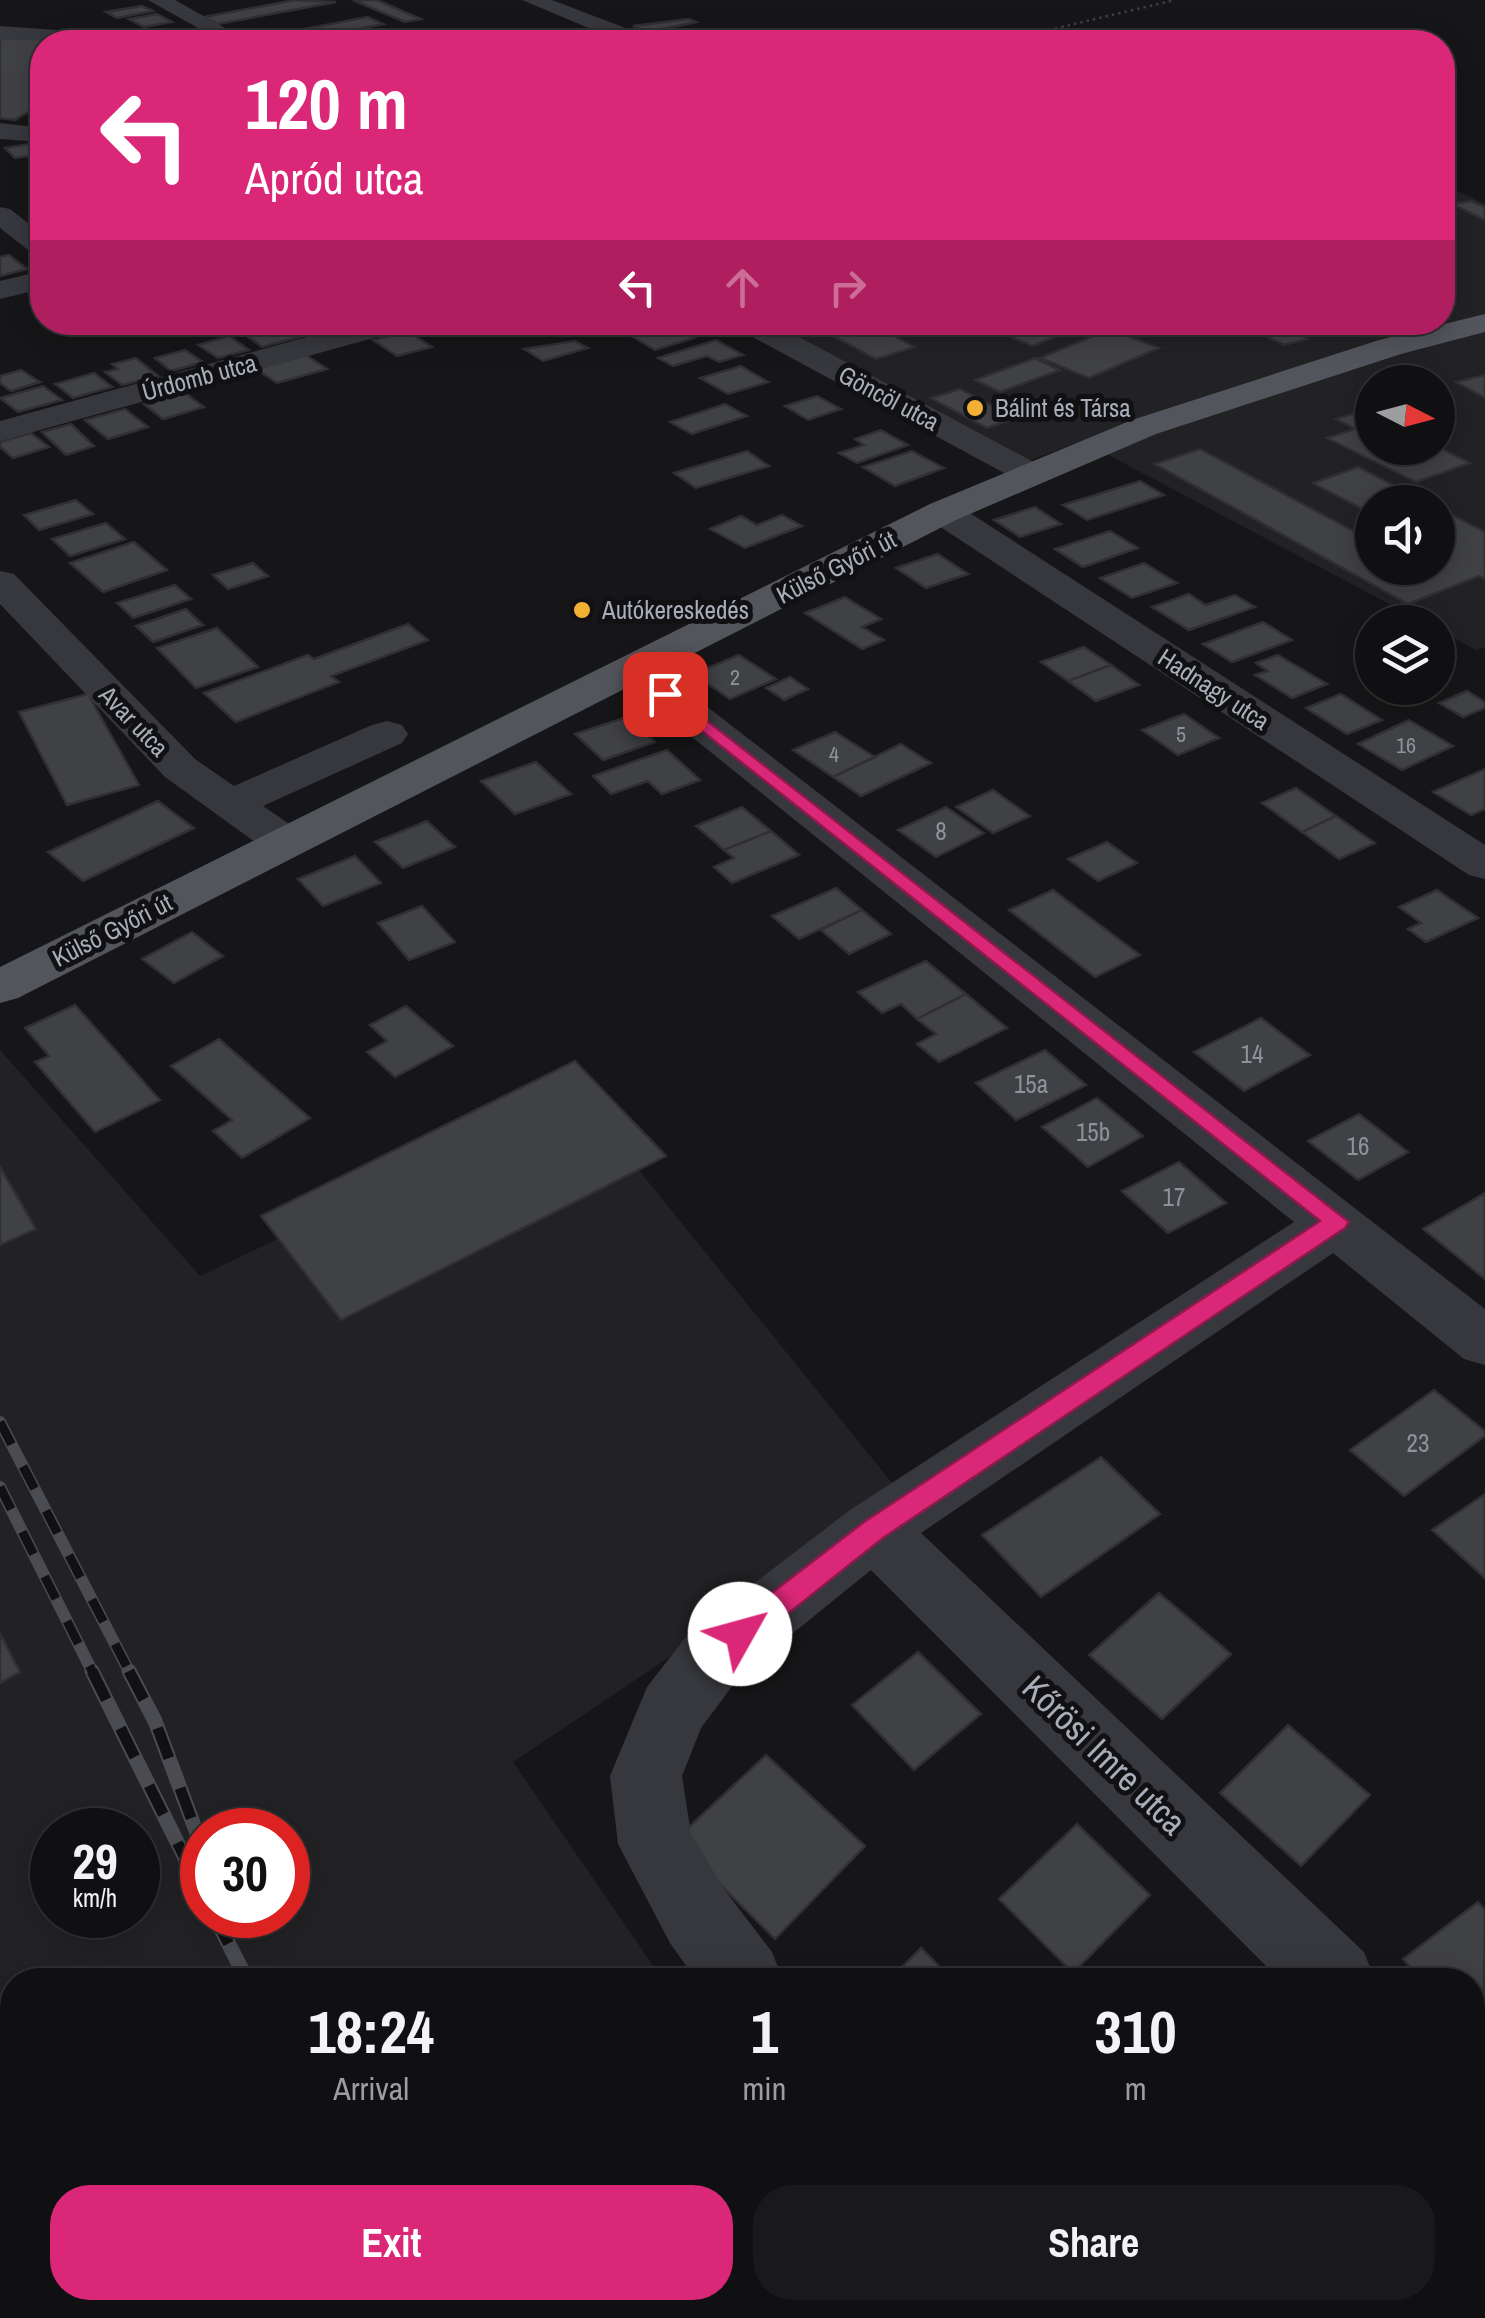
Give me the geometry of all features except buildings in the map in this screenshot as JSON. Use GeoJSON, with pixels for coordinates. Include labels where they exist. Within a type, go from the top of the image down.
{"type":"FeatureCollection","features":[{"type":"Feature","properties":{"kind":"main road","name":"Külső Győri út"},"geometry":{"type":"LineString","coordinates":[[1455,331],[1485,323]]}},
{"type":"Feature","properties":{"kind":"main road","name":"Külső Győri út"},"geometry":{"type":"LineString","coordinates":[[0,987],[943,512],[1144,428],[1264,386],[1438,335]]}},
{"type":"Feature","properties":{"kind":"street"},"geometry":{"type":"LineString","coordinates":[[159,0],[215,30]]}},
{"type":"Feature","properties":{"kind":"street"},"geometry":{"type":"LineString","coordinates":[[533,0],[611,30]]}},
{"type":"Feature","properties":{"kind":"street"},"geometry":{"type":"LineString","coordinates":[[0,33],[30,35]]}},
{"type":"Feature","properties":{"kind":"street"},"geometry":{"type":"LineString","coordinates":[[0,131],[30,134]]}},
{"type":"Feature","properties":{"kind":"street"},"geometry":{"type":"LineString","coordinates":[[0,215],[30,239]]}},
{"type":"Feature","properties":{"kind":"street"},"geometry":{"type":"LineString","coordinates":[[0,290],[30,283]]}},
{"type":"Feature","properties":{"kind":"street","name":"Úrdomb utca"},"geometry":{"type":"LineString","coordinates":[[0,431],[351,335]]}},
{"type":"Feature","properties":{"kind":"street","name":"Göncöl utca"},"geometry":{"type":"LineString","coordinates":[[771,335],[1032,474]]}},
{"type":"Feature","properties":{"kind":"street","name":"Hadnagy utca"},"geometry":{"type":"LineString","coordinates":[[943,512],[1485,866]]}},
{"type":"Feature","properties":{"kind":"street","name":"Avar utca"},"geometry":{"type":"LineString","coordinates":[[0,582],[180,768],[285,842]]}},
{"type":"Feature","properties":{"kind":"street"},"geometry":{"type":"LineString","coordinates":[[634,670],[1485,1342]]}},
{"type":"Feature","properties":{"kind":"street"},"geometry":{"type":"LineString","coordinates":[[230,804],[387,734]]}},
{"type":"Feature","properties":{"kind":"street"},"geometry":{"type":"LineString","coordinates":[[735,1968],[697,1916],[655,1844],[646,1776],[672,1710],[714,1655],[873,1530],[1337,1222]]}},
{"type":"Feature","properties":{"kind":"street","name":"Kőrösi Imre utca"},"geometry":{"type":"LineString","coordinates":[[873,1530],[1324,1968]]}},
{"type":"Feature","properties":{"kind":"path"},"geometry":{"type":"LineString","coordinates":[[1049,30],[1175,0]]}},
{"type":"Feature","properties":{"kind":"shaded area"},"geometry":{"type":"Polygon","coordinates":[[[1455,190],[1485,204],[1485,647],[1476,650],[1455,639],[1455,605],[1391,605],[1082,441],[1023,463],[786,335],[1455,335],[1455,190]]]}},
{"type":"Feature","properties":{"kind":"shaded area"},"geometry":{"type":"Polygon","coordinates":[[[0,1050],[200,1276],[578,1095],[905,1499],[513,1762],[655,1968],[0,1968],[0,1050]]]}},
{"type":"Feature","properties":{"kind":"railway"},"geometry":{"type":"LineString","coordinates":[[0,1422],[130,1673]]}},
{"type":"Feature","properties":{"kind":"railway"},"geometry":{"type":"LineString","coordinates":[[0,1487],[92,1671]]}},
{"type":"Feature","properties":{"kind":"railway"},"geometry":{"type":"LineString","coordinates":[[92,1671],[180,1848]]}},
{"type":"Feature","properties":{"kind":"railway"},"geometry":{"type":"LineString","coordinates":[[129,1671],[155,1721],[187,1808]]}},
{"type":"Feature","properties":{"kind":"railway"},"geometry":{"type":"LineString","coordinates":[[226,1938],[241,1968]]}},
{"type":"Feature","properties":{"kind":"place","name":"Bálint és Társa"},"geometry":{"type":"Point","coordinates":[975,408]}},
{"type":"Feature","properties":{"kind":"place","name":"Autókereskedés"},"geometry":{"type":"Point","coordinates":[582,610]}},
{"type":"Feature","properties":{"kind":"route"},"geometry":{"type":"LineString","coordinates":[[665,694],[1337,1222],[873,1530],[740,1634]]}}]}
